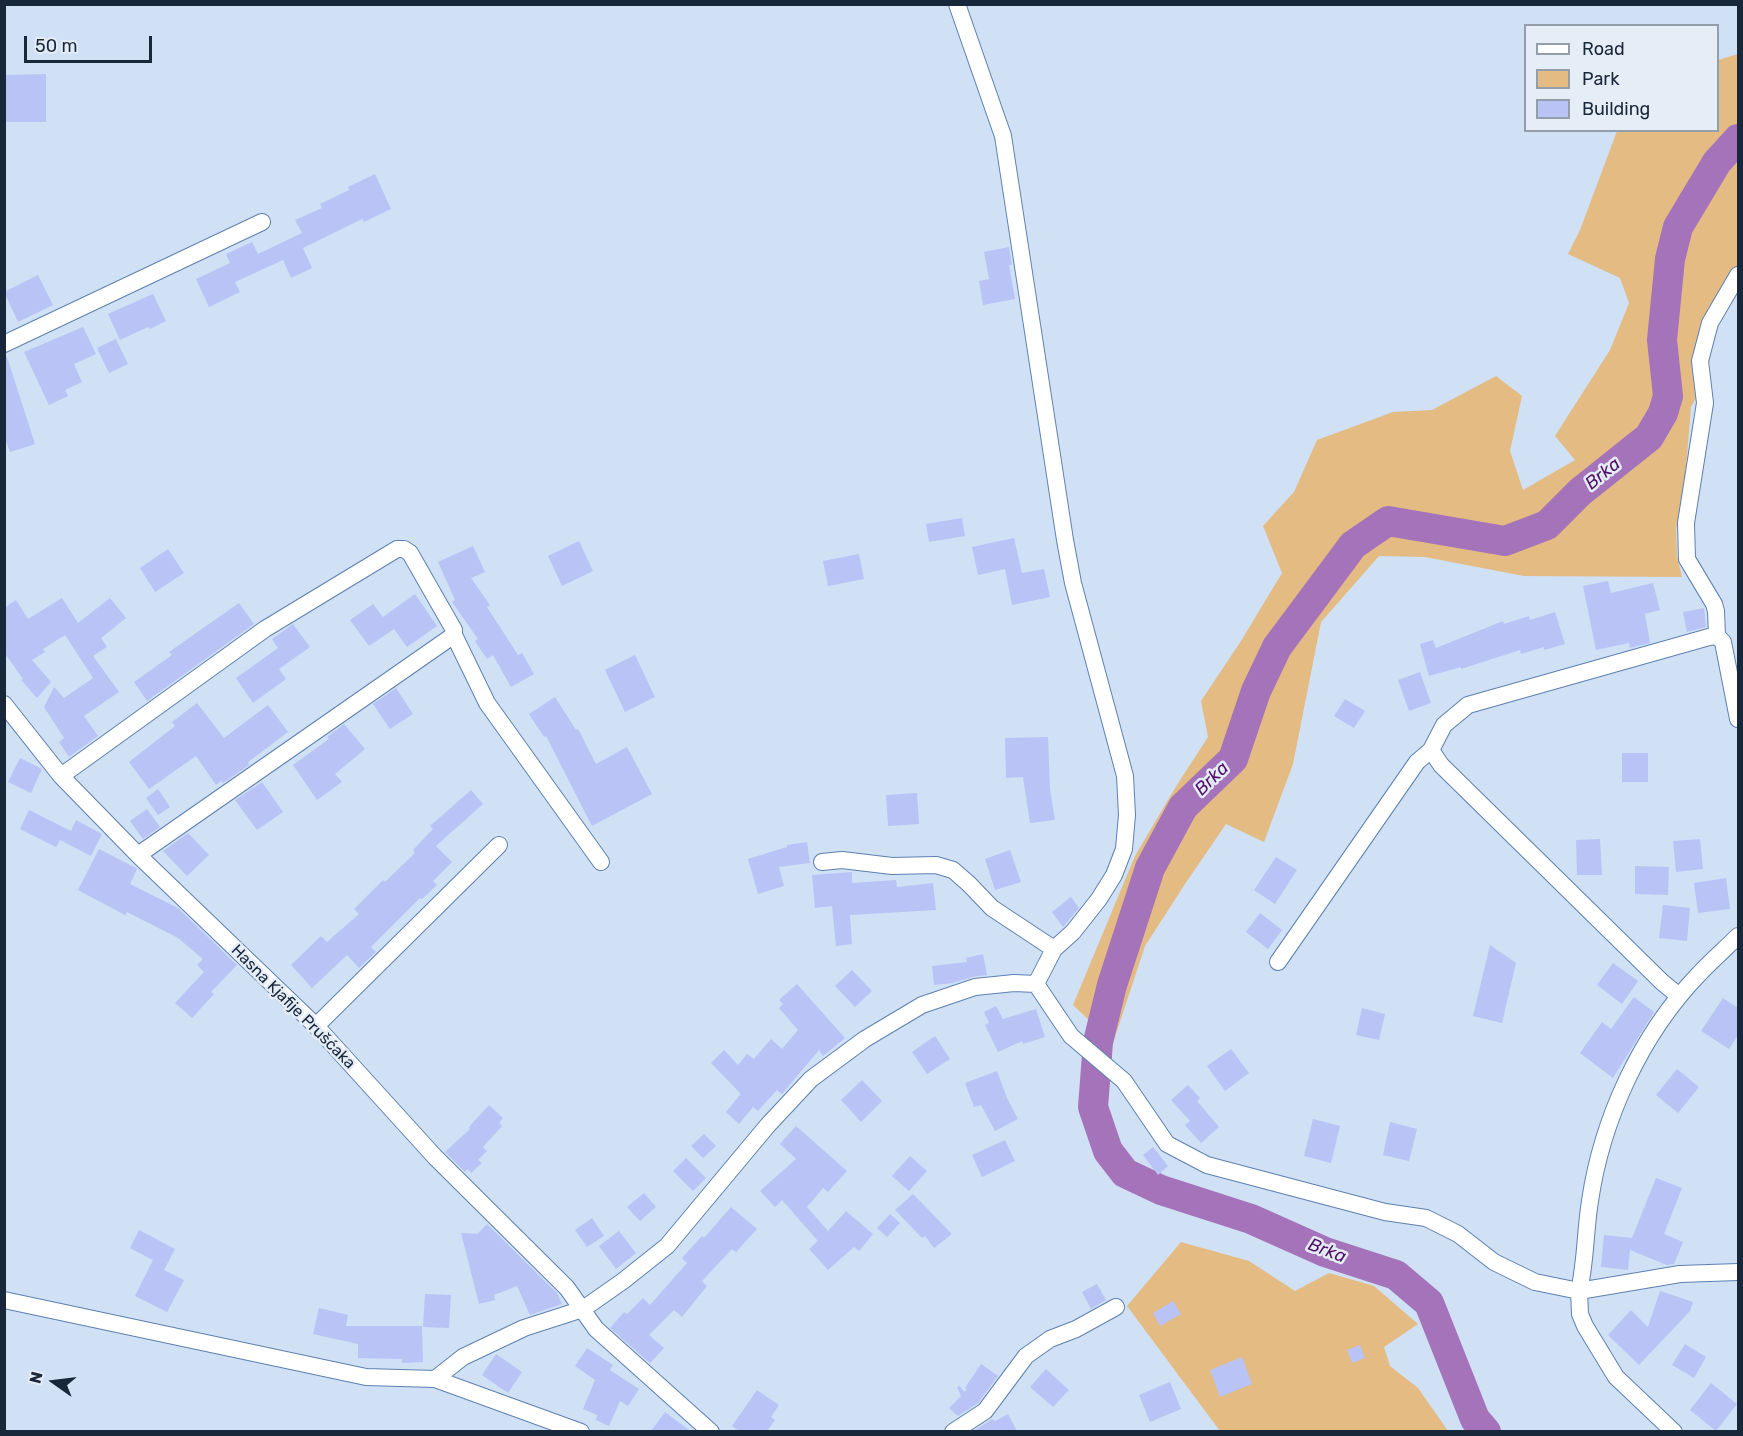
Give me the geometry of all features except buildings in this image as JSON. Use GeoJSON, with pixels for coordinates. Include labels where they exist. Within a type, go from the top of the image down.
{"type":"FeatureCollection","features":[{"type":"Feature","properties":{"kind":"street"},"geometry":{"type":"LineString","coordinates":[[957,4],[1004,136],[1073,583],[1125,776],[1127,815],[1124,849],[1114,875],[1093,908],[1073,932],[1054,949],[1036,984]]}},
{"type":"Feature","properties":{"kind":"street"},"geometry":{"type":"LineString","coordinates":[[4,345],[262,222]]}},
{"type":"Feature","properties":{"kind":"street"},"geometry":{"type":"LineString","coordinates":[[1738,274],[1710,323],[1700,361],[1705,403],[1686,523],[1687,560],[1716,611],[1717,636],[1723,642],[1738,719]]}},
{"type":"Feature","properties":{"kind":"street"},"geometry":{"type":"LineString","coordinates":[[61,776],[265,629],[397,549],[404,549],[410,553],[454,630],[487,703],[601,861]]}},
{"type":"Feature","properties":{"kind":"street"},"geometry":{"type":"LineString","coordinates":[[138,855],[454,634]]}},
{"type":"Feature","properties":{"kind":"street"},"geometry":{"type":"LineString","coordinates":[[1278,962],[1417,762],[1431,750],[1444,725],[1468,705],[1717,636]]}},
{"type":"Feature","properties":{"kind":"street","name":"Hasna Kjafije Prušćaka"},"geometry":{"type":"LineString","coordinates":[[4,704],[61,776],[138,855],[315,1026],[435,1157],[567,1288],[596,1329],[711,1431]]}},
{"type":"Feature","properties":{"kind":"street"},"geometry":{"type":"LineString","coordinates":[[1431,750],[1441,765],[1525,850],[1679,996]]}},
{"type":"Feature","properties":{"kind":"street"},"geometry":{"type":"LineString","coordinates":[[315,1026],[499,845]]}},
{"type":"Feature","properties":{"kind":"street"},"geometry":{"type":"LineString","coordinates":[[822,862],[842,860],[892,866],[936,865],[952,870],[992,908],[1054,949]]}},
{"type":"Feature","properties":{"kind":"street"},"geometry":{"type":"LineString","coordinates":[[1674,1431],[1616,1377],[1584,1326],[1580,1314],[1579,1291],[1585,1263],[1590,1200],[1599,1154],[1613,1113],[1624,1085],[1653,1033],[1679,996],[1738,936]]}},
{"type":"Feature","properties":{"kind":"street"},"geometry":{"type":"LineString","coordinates":[[435,1379],[463,1357],[524,1328],[583,1309],[667,1246],[768,1125],[811,1080],[864,1039],[922,1005],[975,987],[1014,983],[1036,984]]}},
{"type":"Feature","properties":{"kind":"street"},"geometry":{"type":"LineString","coordinates":[[1036,984],[1071,1036],[1124,1081],[1167,1144],[1207,1165],[1385,1212],[1426,1218],[1458,1234],[1494,1262],[1535,1282],[1579,1291],[1680,1274],[1738,1272]]}},
{"type":"Feature","properties":{"kind":"street"},"geometry":{"type":"LineString","coordinates":[[4,1300],[366,1377],[435,1379],[581,1431]]}},
{"type":"Feature","properties":{"kind":"street"},"geometry":{"type":"LineString","coordinates":[[953,1431],[986,1411],[1026,1356],[1050,1340],[1116,1307]]}},
{"type":"Feature","properties":{"kind":"green space"},"geometry":{"type":"Polygon","coordinates":[[[1738,54],[1738,272],[1721,308],[1705,381],[1691,407],[1685,480],[1676,530],[1677,556],[1682,577],[1524,576],[1425,557],[1379,556],[1321,622],[1293,764],[1264,842],[1226,824],[1145,946],[1113,1043],[1073,1005],[1135,856],[1208,737],[1201,701],[1282,573],[1263,526],[1294,492],[1317,440],[1393,412],[1432,410],[1496,376],[1522,396],[1510,451],[1523,490],[1575,460],[1555,436],[1610,350],[1629,303],[1620,278],[1568,254],[1580,230],[1617,132],[1719,132],[1719,60],[1738,54]]]}},
{"type":"Feature","properties":{"kind":"green space"},"geometry":{"type":"Polygon","coordinates":[[[1181,1242],[1249,1261],[1295,1291],[1329,1273],[1374,1286],[1418,1324],[1384,1347],[1390,1366],[1418,1388],[1448,1431],[1220,1431],[1127,1306],[1181,1242]]]}},
{"type":"Feature","properties":{"kind":"waterway","name":"Brka"},"geometry":{"type":"LineString","coordinates":[[1486,1432],[1475,1419],[1429,1303],[1396,1275],[1325,1252],[1251,1219],[1161,1190],[1125,1173],[1108,1151],[1093,1107],[1098,1042],[1112,985],[1150,868],[1183,807],[1233,759],[1256,691],[1277,647],[1353,545],[1388,521],[1505,541],[1547,525],[1580,492],[1649,437],[1663,413],[1668,396],[1662,340],[1670,259],[1678,227],[1717,162],[1738,139]]}}]}
